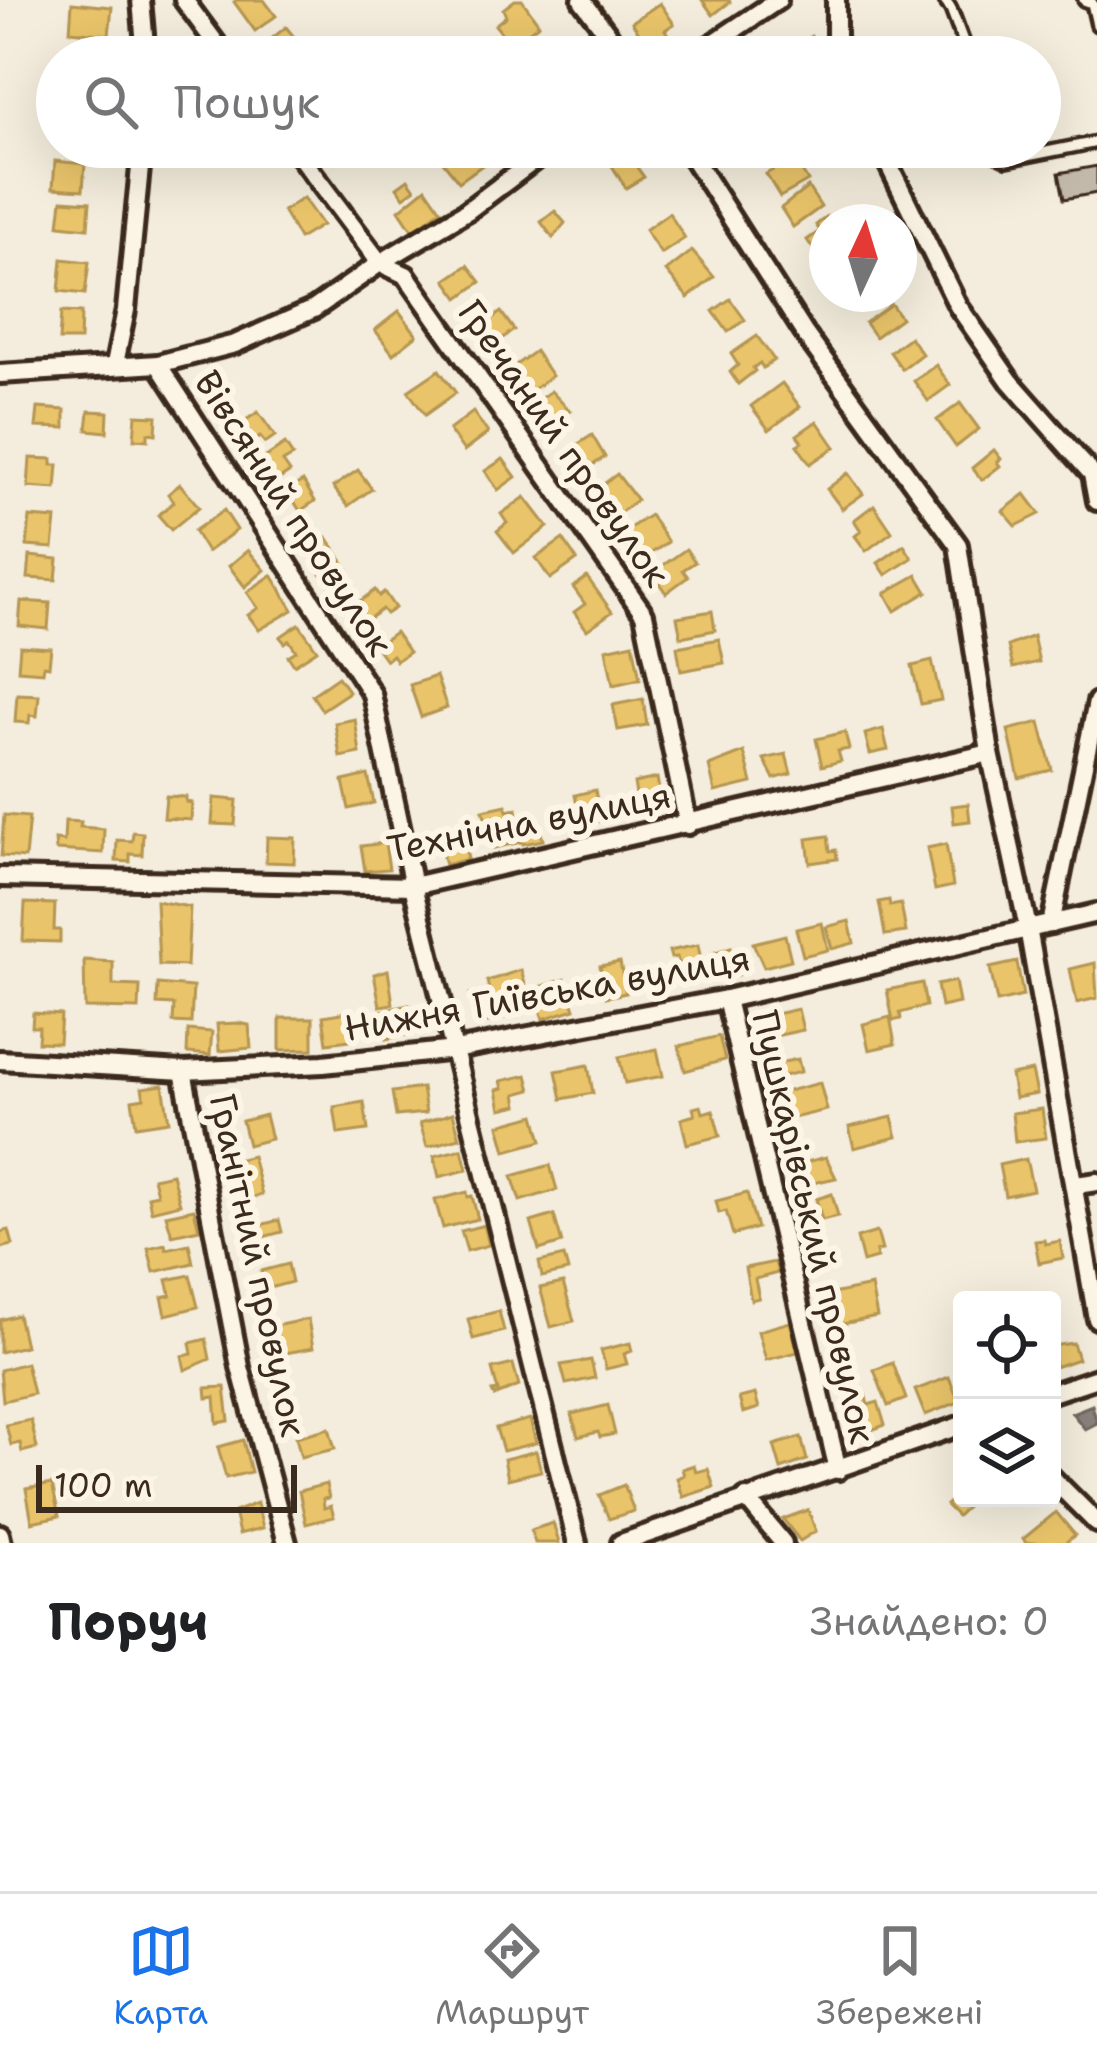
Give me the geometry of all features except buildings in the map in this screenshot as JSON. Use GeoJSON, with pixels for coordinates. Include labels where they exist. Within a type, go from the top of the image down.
{"type":"FeatureCollection","features":[{"type":"Feature","properties":{"kind":"street"},"geometry":{"type":"LineString","coordinates":[[141,0],[144,36]]}},
{"type":"Feature","properties":{"kind":"street"},"geometry":{"type":"LineString","coordinates":[[184,0],[211,36]]}},
{"type":"Feature","properties":{"kind":"street"},"geometry":{"type":"LineString","coordinates":[[582,0],[609,36]]}},
{"type":"Feature","properties":{"kind":"street"},"geometry":{"type":"LineString","coordinates":[[724,36],[778,0]]}},
{"type":"Feature","properties":{"kind":"street"},"geometry":{"type":"LineString","coordinates":[[836,0],[836,36]]}},
{"type":"Feature","properties":{"kind":"street"},"geometry":{"type":"LineString","coordinates":[[116,364],[127,310],[140,168]]}},
{"type":"Feature","properties":{"kind":"street","name":"Гречаний провулок"},"geometry":{"type":"LineString","coordinates":[[309,168],[380,263],[406,275],[644,614],[688,825]]}},
{"type":"Feature","properties":{"kind":"street"},"geometry":{"type":"LineString","coordinates":[[0,374],[158,364],[235,344],[314,309],[467,211],[525,168]]}},
{"type":"Feature","properties":{"kind":"street"},"geometry":{"type":"LineString","coordinates":[[699,168],[805,334],[958,545],[990,753],[1028,928],[1097,1319]]}},
{"type":"Feature","properties":{"kind":"street"},"geometry":{"type":"LineString","coordinates":[[890,168],[958,306],[1010,381],[1091,474],[1097,501]]}},
{"type":"Feature","properties":{"kind":"street","name":"Вівсяний провулок"},"geometry":{"type":"LineString","coordinates":[[158,364],[372,694],[413,886],[577,1543]]}},
{"type":"Feature","properties":{"kind":"street"},"geometry":{"type":"LineString","coordinates":[[1051,923],[1097,702]]}},
{"type":"Feature","properties":{"kind":"street","name":"Технічна вулиця"},"geometry":{"type":"LineString","coordinates":[[0,877],[413,886],[990,753]]}},
{"type":"Feature","properties":{"kind":"street","name":"Нижня Гиївська вулиця"},"geometry":{"type":"LineString","coordinates":[[0,1060],[183,1071],[323,1064],[455,1050],[727,999],[1097,913]]}},
{"type":"Feature","properties":{"kind":"street","name":"Пушкарівський провулок"},"geometry":{"type":"LineString","coordinates":[[727,999],[838,1471]]}},
{"type":"Feature","properties":{"kind":"street","name":"Гранітний провулок"},"geometry":{"type":"LineString","coordinates":[[183,1071],[241,1366],[287,1543]]}},
{"type":"Feature","properties":{"kind":"street"},"geometry":{"type":"LineString","coordinates":[[1076,1186],[1097,1182]]}},
{"type":"Feature","properties":{"kind":"street"},"geometry":{"type":"LineString","coordinates":[[1061,1390],[1097,1378]]}},
{"type":"Feature","properties":{"kind":"street"},"geometry":{"type":"LineString","coordinates":[[621,1543],[953,1428]]}},
{"type":"Feature","properties":{"kind":"street"},"geometry":{"type":"LineString","coordinates":[[1061,1487],[1097,1523]]}},
{"type":"Feature","properties":{"kind":"street"},"geometry":{"type":"LineString","coordinates":[[746,1498],[783,1543]]}},
{"type":"Feature","properties":{"kind":"street"},"geometry":{"type":"LineString","coordinates":[[0,1534],[2,1543]]}},
{"type":"Feature","properties":{"kind":"lane"},"geometry":{"type":"LineString","coordinates":[[944,0],[961,36]]}},
{"type":"Feature","properties":{"kind":"lane"},"geometry":{"type":"LineString","coordinates":[[1084,0],[1092,4],[1097,25]]}},
{"type":"Feature","properties":{"kind":"lane"},"geometry":{"type":"LineString","coordinates":[[1061,149],[1097,142]]}}]}
